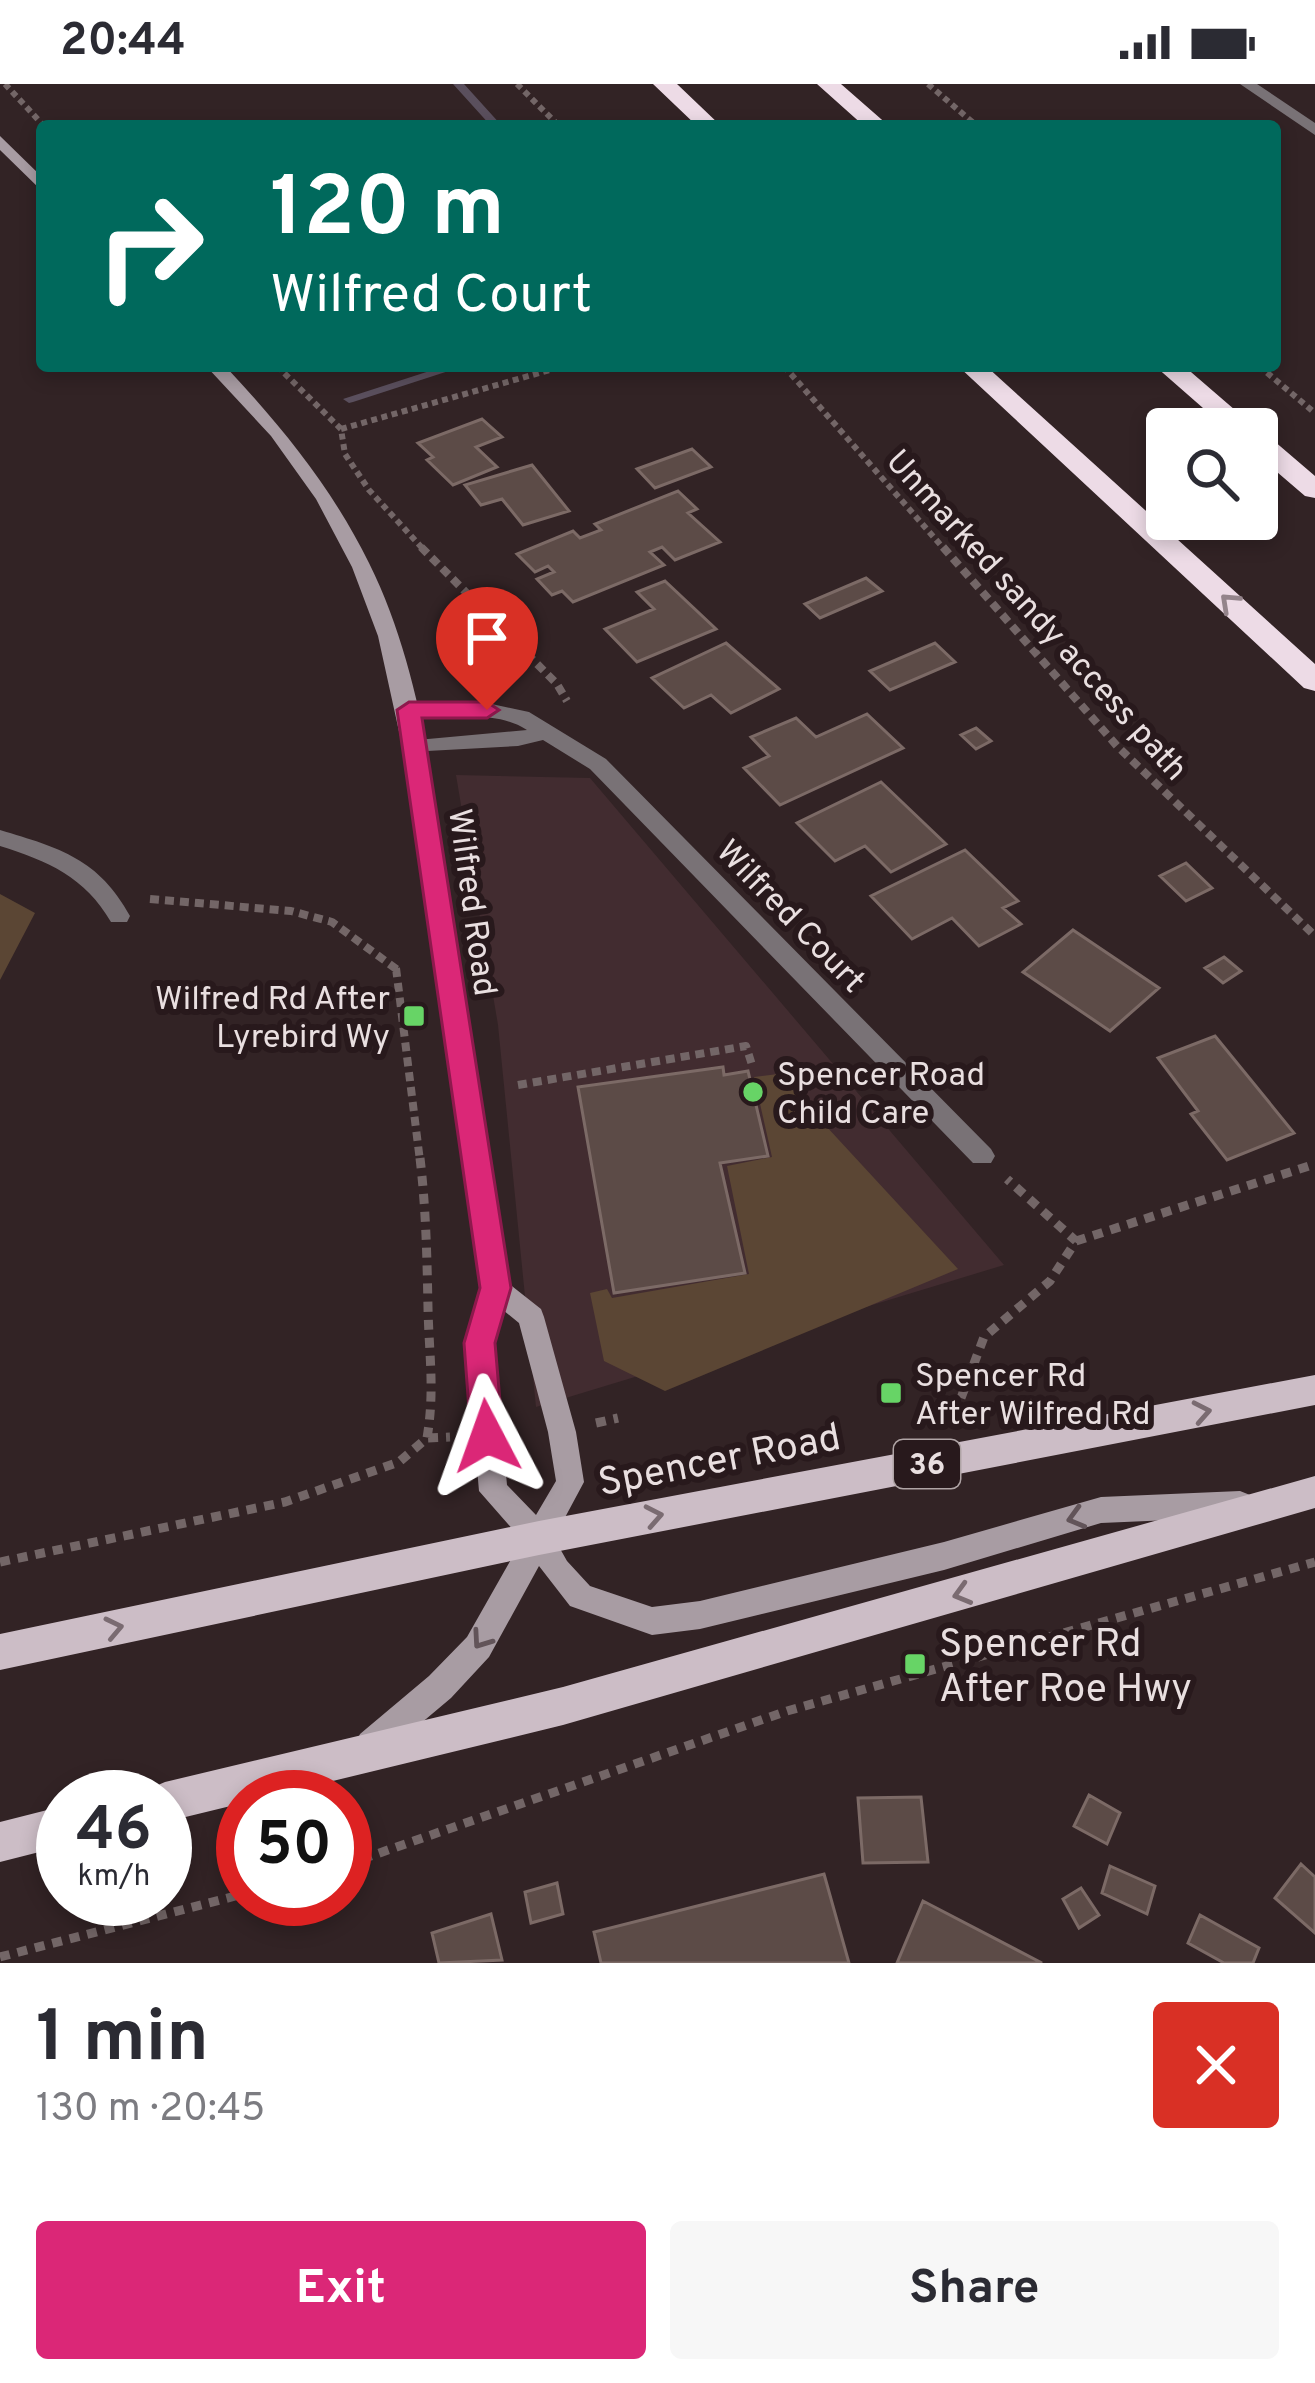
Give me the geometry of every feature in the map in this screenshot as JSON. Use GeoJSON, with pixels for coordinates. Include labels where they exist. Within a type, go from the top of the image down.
{"type":"FeatureCollection","features":[{"type":"Feature","properties":{"kind":"highway"},"geometry":{"type":"LineString","coordinates":[[664,84],[703,120]]}},
{"type":"Feature","properties":{"kind":"highway"},"geometry":{"type":"LineString","coordinates":[[828,84],[871,120]]}},
{"type":"Feature","properties":{"kind":"highway"},"geometry":{"type":"LineString","coordinates":[[978,372],[1315,681]]}},
{"type":"Feature","properties":{"kind":"highway"},"geometry":{"type":"LineString","coordinates":[[1175,372],[1218,408]]}},
{"type":"Feature","properties":{"kind":"highway"},"geometry":{"type":"LineString","coordinates":[[1278,459],[1315,490]]}},
{"type":"Feature","properties":{"kind":"main road"},"geometry":{"type":"LineString","coordinates":[[0,141],[36,179]]}},
{"type":"Feature","properties":{"kind":"main road","name":"Wilfred Road"},"geometry":{"type":"LineString","coordinates":[[221,372],[301,459],[332,506],[380,608],[417,748],[496,1288],[480,1343],[493,1490],[539,1538],[557,1571],[580,1596],[615,1612],[652,1621],[700,1615],[944,1556],[1101,1510],[1276,1502]]}},
{"type":"Feature","properties":{"kind":"main road"},"geometry":{"type":"LineString","coordinates":[[359,1754],[440,1688],[478,1647],[570,1482],[562,1432],[531,1317],[496,1288]]}},
{"type":"Feature","properties":{"kind":"main road","name":"Spencer Road"},"geometry":{"type":"LineString","coordinates":[[0,1652],[539,1538],[1315,1390]]}},
{"type":"Feature","properties":{"kind":"main road"},"geometry":{"type":"LineString","coordinates":[[192,1795],[585,1700],[1315,1492]]}},
{"type":"Feature","properties":{"kind":"main road"},"geometry":{"type":"LineString","coordinates":[[0,1842],[36,1833]]}},
{"type":"Feature","properties":{"kind":"street"},"geometry":{"type":"LineString","coordinates":[[1256,85],[1315,130]]}},
{"type":"Feature","properties":{"kind":"street","name":"Wilfred Court"},"geometry":{"type":"LineString","coordinates":[[409,710],[487,710],[522,717],[598,764],[982,1156]]}},
{"type":"Feature","properties":{"kind":"street"},"geometry":{"type":"LineString","coordinates":[[417,748],[546,732]]}},
{"type":"Feature","properties":{"kind":"street"},"geometry":{"type":"LineString","coordinates":[[0,838],[70,860],[95,880],[116,911]]}},
{"type":"Feature","properties":{"kind":"path"},"geometry":{"type":"LineString","coordinates":[[5,84],[38,120]]}},
{"type":"Feature","properties":{"kind":"path"},"geometry":{"type":"LineString","coordinates":[[517,84],[553,120]]}},
{"type":"Feature","properties":{"kind":"path"},"geometry":{"type":"LineString","coordinates":[[928,84],[970,120]]}},
{"type":"Feature","properties":{"kind":"path"},"geometry":{"type":"LineString","coordinates":[[283,372],[341,429],[345,454],[369,490],[452,581],[557,684],[568,715]]}},
{"type":"Feature","properties":{"kind":"path"},"geometry":{"type":"LineString","coordinates":[[341,429],[543,372]]}},
{"type":"Feature","properties":{"kind":"path","name":"Unmarked sandy access path"},"geometry":{"type":"LineString","coordinates":[[789,372],[1117,746],[1315,937]]}},
{"type":"Feature","properties":{"kind":"path"},"geometry":{"type":"LineString","coordinates":[[1266,372],[1315,413]]}},
{"type":"Feature","properties":{"kind":"path"},"geometry":{"type":"LineString","coordinates":[[116,911],[139,898],[290,911],[332,922],[452,1004]]}},
{"type":"Feature","properties":{"kind":"path"},"geometry":{"type":"LineString","coordinates":[[0,1562],[286,1502],[399,1462],[427,1438],[435,1388],[428,1311],[429,1229],[396,968]]}},
{"type":"Feature","properties":{"kind":"path"},"geometry":{"type":"LineString","coordinates":[[518,1085],[746,1046],[753,1069]]}},
{"type":"Feature","properties":{"kind":"path"},"geometry":{"type":"LineString","coordinates":[[982,1156],[1076,1241]]}},
{"type":"Feature","properties":{"kind":"path"},"geometry":{"type":"LineString","coordinates":[[961,1398],[984,1337],[1050,1282],[1076,1241],[1315,1164]]}},
{"type":"Feature","properties":{"kind":"path"},"geometry":{"type":"LineString","coordinates":[[372,1856],[787,1711],[1315,1562]]}},
{"type":"Feature","properties":{"kind":"path"},"geometry":{"type":"LineString","coordinates":[[0,1957],[216,1901]]}},
{"type":"Feature","properties":{"kind":"shaded area"},"geometry":{"type":"Polygon","coordinates":[[[456,775],[590,778],[1004,1265],[536,1407],[498,1025],[456,775]]]}},
{"type":"Feature","properties":{"kind":"shaded area"},"geometry":{"type":"Polygon","coordinates":[[[0,894],[35,913],[0,980],[0,894]]]}},
{"type":"Feature","properties":{"kind":"shaded area"},"geometry":{"type":"Polygon","coordinates":[[[778,1074],[958,1269],[665,1391],[604,1361],[590,1293],[607,1289],[612,1298],[749,1274],[727,1166],[772,1157],[754,1077],[778,1074]]]}},
{"type":"Feature","properties":{"kind":"building"},"geometry":{"type":"Polygon","coordinates":[[[482,419],[502,437],[476,447],[497,467],[453,485],[427,460],[433,457],[418,443],[482,419]]]}},
{"type":"Feature","properties":{"kind":"building"},"geometry":{"type":"Polygon","coordinates":[[[692,449],[711,467],[655,488],[637,469],[692,449]]]}},
{"type":"Feature","properties":{"kind":"building"},"geometry":{"type":"Polygon","coordinates":[[[532,465],[569,511],[523,525],[502,499],[481,505],[465,485],[532,465]]]}},
{"type":"Feature","properties":{"kind":"building"},"geometry":{"type":"Polygon","coordinates":[[[678,491],[697,509],[688,513],[720,542],[675,560],[662,547],[650,552],[664,565],[573,602],[562,591],[552,595],[537,579],[554,572],[548,566],[535,572],[517,554],[573,531],[580,538],[601,530],[595,524],[678,491]]]}},
{"type":"Feature","properties":{"kind":"building"},"geometry":{"type":"Polygon","coordinates":[[[866,578],[882,591],[820,618],[805,604],[866,578]]]}},
{"type":"Feature","properties":{"kind":"building"},"geometry":{"type":"Polygon","coordinates":[[[665,581],[716,629],[637,662],[605,629],[654,609],[637,592],[665,581]]]}},
{"type":"Feature","properties":{"kind":"building"},"geometry":{"type":"Polygon","coordinates":[[[726,643],[779,689],[731,713],[711,695],[684,708],[652,678],[726,643]]]}},
{"type":"Feature","properties":{"kind":"building"},"geometry":{"type":"Polygon","coordinates":[[[935,643],[955,662],[890,690],[870,671],[935,643]]]}},
{"type":"Feature","properties":{"kind":"building"},"geometry":{"type":"Polygon","coordinates":[[[867,714],[903,748],[780,805],[744,768],[769,756],[751,737],[796,718],[816,737],[867,714]]]}},
{"type":"Feature","properties":{"kind":"building"},"geometry":{"type":"Polygon","coordinates":[[[976,728],[991,741],[976,749],[961,735],[976,728]]]}},
{"type":"Feature","properties":{"kind":"building"},"geometry":{"type":"Polygon","coordinates":[[[881,782],[946,844],[891,872],[865,846],[835,861],[797,823],[881,782]]]}},
{"type":"Feature","properties":{"kind":"building"},"geometry":{"type":"Polygon","coordinates":[[[965,850],[1018,901],[1003,908],[1021,924],[979,946],[952,918],[912,939],[871,896],[965,850]]]}},
{"type":"Feature","properties":{"kind":"building"},"geometry":{"type":"Polygon","coordinates":[[[1186,863],[1212,888],[1186,901],[1160,876],[1186,863]]]}},
{"type":"Feature","properties":{"kind":"building"},"geometry":{"type":"Polygon","coordinates":[[[1073,930],[1159,988],[1110,1031],[1023,972],[1073,930]]]}},
{"type":"Feature","properties":{"kind":"building"},"geometry":{"type":"Polygon","coordinates":[[[1224,957],[1241,971],[1223,983],[1205,968],[1224,957]]]}},
{"type":"Feature","properties":{"kind":"building"},"geometry":{"type":"Polygon","coordinates":[[[1215,1036],[1294,1133],[1227,1160],[1191,1114],[1198,1111],[1158,1058],[1215,1036]]]}},
{"type":"Feature","properties":{"kind":"building"},"geometry":{"type":"Polygon","coordinates":[[[723,1067],[724,1075],[748,1071],[768,1156],[720,1163],[745,1273],[614,1293],[578,1087],[723,1067]]]}},
{"type":"Feature","properties":{"kind":"building"},"geometry":{"type":"Polygon","coordinates":[[[1089,1795],[1120,1813],[1107,1844],[1074,1826],[1089,1795]]]}},
{"type":"Feature","properties":{"kind":"building"},"geometry":{"type":"Polygon","coordinates":[[[921,1797],[928,1862],[863,1863],[858,1798],[921,1797]]]}},
{"type":"Feature","properties":{"kind":"building"},"geometry":{"type":"Polygon","coordinates":[[[1301,1864],[1315,1877],[1315,1933],[1275,1898],[1301,1864]]]}},
{"type":"Feature","properties":{"kind":"building"},"geometry":{"type":"Polygon","coordinates":[[[1110,1866],[1155,1886],[1147,1914],[1102,1893],[1110,1866]]]}},
{"type":"Feature","properties":{"kind":"building"},"geometry":{"type":"Polygon","coordinates":[[[824,1874],[849,1963],[601,1963],[594,1932],[824,1874]]]}},
{"type":"Feature","properties":{"kind":"building"},"geometry":{"type":"Polygon","coordinates":[[[557,1883],[563,1914],[531,1923],[525,1892],[557,1883]]]}},
{"type":"Feature","properties":{"kind":"building"},"geometry":{"type":"Polygon","coordinates":[[[1081,1888],[1099,1915],[1079,1928],[1063,1899],[1081,1888]]]}},
{"type":"Feature","properties":{"kind":"building"},"geometry":{"type":"Polygon","coordinates":[[[923,1901],[1042,1963],[897,1963],[923,1901]]]}},
{"type":"Feature","properties":{"kind":"building"},"geometry":{"type":"Polygon","coordinates":[[[491,1914],[502,1960],[439,1963],[432,1933],[491,1914]]]}},
{"type":"Feature","properties":{"kind":"building"},"geometry":{"type":"Polygon","coordinates":[[[1200,1915],[1259,1948],[1253,1963],[1224,1963],[1188,1943],[1200,1915]]]}},
{"type":"Feature","properties":{"kind":"waterway"},"geometry":{"type":"LineString","coordinates":[[458,84],[491,120]]}},
{"type":"Feature","properties":{"kind":"waterway"},"geometry":{"type":"LineString","coordinates":[[349,399],[438,372]]}},
{"type":"Feature","properties":{"kind":"place","name":"Wilfred Rd After Lyrebird Wy"},"geometry":{"type":"Point","coordinates":[414,1016]}},
{"type":"Feature","properties":{"kind":"place","name":"Spencer Road Child Care"},"geometry":{"type":"Point","coordinates":[753,1092]}},
{"type":"Feature","properties":{"kind":"place","name":"Spencer Rd After Wilfred Rd"},"geometry":{"type":"Point","coordinates":[891,1393]}},
{"type":"Feature","properties":{"kind":"place","name":"Spencer Rd After Roe Hwy"},"geometry":{"type":"Point","coordinates":[915,1664]}},
{"type":"Feature","properties":{"kind":"route"},"geometry":{"type":"LineString","coordinates":[[487,710],[409,710],[496,1288],[480,1343],[487,1436]]}}]}
